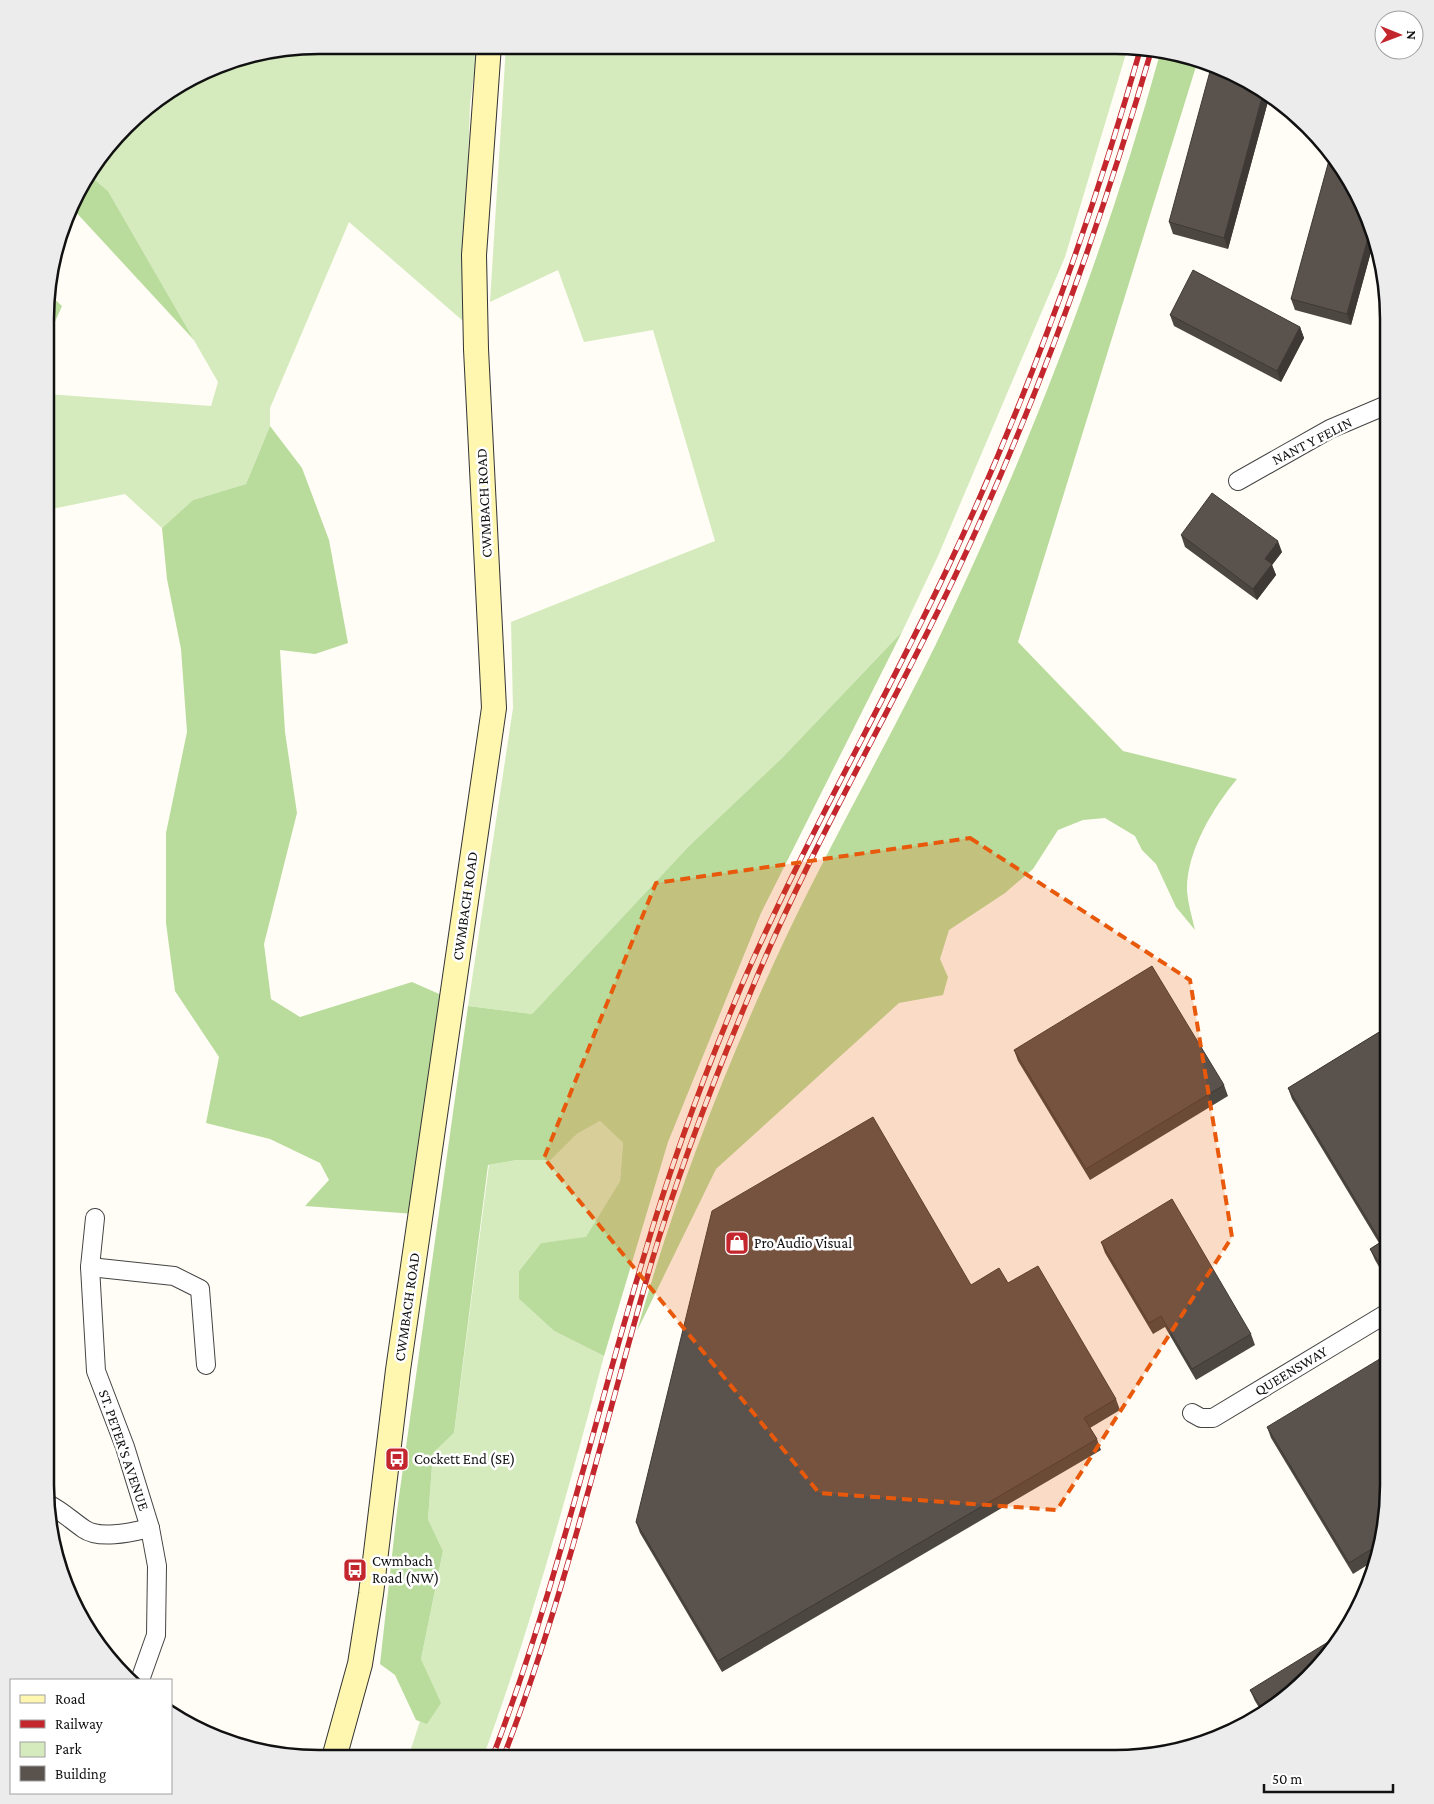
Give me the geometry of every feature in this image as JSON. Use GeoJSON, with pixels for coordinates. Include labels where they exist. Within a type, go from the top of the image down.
{"type":"FeatureCollection","features":[{"type":"Feature","properties":{"kind":"main road","name":"CWMBACH ROAD"},"geometry":{"type":"LineString","coordinates":[[336,1750],[360,1664],[398,1370],[494,708],[476,349],[474,256],[488,54]]}},
{"type":"Feature","properties":{"kind":"street","name":"NANT Y FELIN"},"geometry":{"type":"LineString","coordinates":[[1238,481],[1330,429],[1380,408]]}},
{"type":"Feature","properties":{"kind":"street","name":"ST. PETER'S AVENUE"},"geometry":{"type":"LineString","coordinates":[[95,1218],[90,1267],[96,1371],[125,1447],[150,1528],[157,1566],[156,1635],[140,1679]]}},
{"type":"Feature","properties":{"kind":"street"},"geometry":{"type":"LineString","coordinates":[[90,1267],[174,1276],[200,1288],[206,1365]]}},
{"type":"Feature","properties":{"kind":"street","name":"QUEENSWAY"},"geometry":{"type":"LineString","coordinates":[[1192,1413],[1201,1418],[1213,1418],[1380,1317]]}},
{"type":"Feature","properties":{"kind":"street"},"geometry":{"type":"LineString","coordinates":[[55,1507],[63,1511],[85,1531],[116,1535],[150,1528]]}},
{"type":"Feature","properties":{"kind":"highlighted area"},"geometry":{"type":"Polygon","coordinates":[[[970,838],[1190,980],[1232,1237],[1057,1510],[819,1493],[544,1158],[656,883],[970,838]]]}},
{"type":"Feature","properties":{"kind":"green space"},"geometry":{"type":"Polygon","coordinates":[[[302,54],[477,54],[470,104],[463,321],[349,222],[270,408],[270,426],[246,484],[193,500],[162,528],[125,494],[54,509],[54,395],[211,406],[218,382],[108,191],[94,179],[131,131],[186,89],[234,68],[267,59],[302,54]]]}},
{"type":"Feature","properties":{"kind":"green space"},"geometry":{"type":"Polygon","coordinates":[[[506,54],[1126,54],[1065,257],[938,556],[902,632],[783,757],[689,846],[532,1014],[468,1006],[513,708],[511,622],[715,541],[653,330],[584,342],[558,270],[490,302],[506,54]]]}},
{"type":"Feature","properties":{"kind":"green space"},"geometry":{"type":"Polygon","coordinates":[[[1159,58],[1196,67],[1018,642],[1123,751],[1237,779],[1210,817],[1191,861],[1187,891],[1195,930],[1176,907],[1156,864],[1142,850],[1135,836],[1105,818],[1083,820],[1058,830],[1033,869],[1005,893],[949,930],[940,959],[948,977],[943,995],[899,1003],[716,1169],[637,1331],[681,1191],[715,1100],[753,1009],[812,883],[937,642],[1003,498],[1090,277],[1139,126],[1159,58]]]}},
{"type":"Feature","properties":{"kind":"green space"},"geometry":{"type":"Polygon","coordinates":[[[94,179],[108,191],[194,340],[76,213],[94,179]]]}},
{"type":"Feature","properties":{"kind":"green space"},"geometry":{"type":"Polygon","coordinates":[[[54,299],[62,306],[54,324],[54,299]]]}},
{"type":"Feature","properties":{"kind":"green space"},"geometry":{"type":"Polygon","coordinates":[[[270,426],[302,468],[329,540],[348,643],[315,654],[280,650],[285,732],[297,813],[264,944],[271,999],[300,1017],[412,982],[446,997],[415,1214],[305,1206],[329,1180],[320,1163],[270,1139],[206,1123],[219,1057],[175,991],[166,923],[166,833],[187,732],[181,649],[167,579],[162,528],[193,500],[246,484],[270,426]]]}},
{"type":"Feature","properties":{"kind":"green space"},"geometry":{"type":"Polygon","coordinates":[[[902,632],[761,913],[668,1142],[604,1356],[554,1331],[519,1299],[519,1271],[541,1243],[586,1237],[620,1181],[623,1143],[600,1121],[577,1134],[551,1160],[517,1160],[488,1165],[454,1433],[433,1453],[428,1519],[443,1551],[421,1659],[441,1703],[427,1724],[416,1720],[395,1675],[380,1664],[397,1511],[468,1006],[532,1014],[689,846],[783,757],[902,632]]]}},
{"type":"Feature","properties":{"kind":"green space"},"geometry":{"type":"Polygon","coordinates":[[[600,1121],[623,1143],[620,1181],[586,1238],[541,1243],[519,1271],[519,1299],[554,1331],[604,1356],[563,1508],[533,1609],[486,1750],[411,1750],[420,1721],[427,1723],[440,1703],[421,1659],[443,1551],[428,1519],[433,1453],[454,1433],[489,1165],[517,1160],[551,1160],[577,1134],[600,1121]]]}},
{"type":"Feature","properties":{"kind":"building"},"geometry":{"type":"Polygon","coordinates":[[[1210,72],[1248,89],[1262,98],[1224,238],[1169,222],[1210,72]]]}},
{"type":"Feature","properties":{"kind":"building"},"geometry":{"type":"Polygon","coordinates":[[[1328,162],[1345,186],[1368,239],[1347,314],[1291,299],[1328,162]]]}},
{"type":"Feature","properties":{"kind":"building"},"geometry":{"type":"Polygon","coordinates":[[[1193,270],[1300,327],[1277,371],[1170,315],[1193,270]]]}},
{"type":"Feature","properties":{"kind":"building"},"geometry":{"type":"Polygon","coordinates":[[[1212,493],[1278,541],[1265,559],[1272,564],[1253,589],[1181,535],[1212,493]]]}},
{"type":"Feature","properties":{"kind":"building"},"geometry":{"type":"Polygon","coordinates":[[[1152,966],[1224,1085],[1086,1169],[1014,1050],[1152,966]]]}},
{"type":"Feature","properties":{"kind":"building"},"geometry":{"type":"Polygon","coordinates":[[[1380,1032],[1380,1240],[1288,1088],[1380,1032]]]}},
{"type":"Feature","properties":{"kind":"building"},"geometry":{"type":"Polygon","coordinates":[[[873,1117],[971,1285],[999,1268],[1008,1283],[1038,1266],[1116,1399],[1084,1418],[1097,1439],[718,1661],[636,1522],[712,1211],[873,1117]]]}},
{"type":"Feature","properties":{"kind":"building"},"geometry":{"type":"Polygon","coordinates":[[[1172,1199],[1251,1334],[1192,1369],[1161,1316],[1149,1323],[1101,1242],[1172,1199]]]}},
{"type":"Feature","properties":{"kind":"building"},"geometry":{"type":"Polygon","coordinates":[[[1380,1243],[1380,1260],[1378,1261],[1370,1249],[1380,1243]]]}},
{"type":"Feature","properties":{"kind":"building"},"geometry":{"type":"Polygon","coordinates":[[[1380,1359],[1380,1502],[1372,1549],[1349,1563],[1267,1427],[1380,1359]]]}},
{"type":"Feature","properties":{"kind":"building"},"geometry":{"type":"Polygon","coordinates":[[[1328,1642],[1303,1673],[1261,1707],[1250,1690],[1328,1642]]]}},
{"type":"Feature","properties":{"kind":"railway"},"geometry":{"type":"LineString","coordinates":[[495,1750],[515,1696],[554,1572],[654,1222],[701,1087],[765,933],[949,565],[1005,439],[1056,310],[1079,245],[1101,180],[1139,55]]}},
{"type":"Feature","properties":{"kind":"railway"},"geometry":{"type":"LineString","coordinates":[[506,1750],[546,1636],[661,1230],[709,1095],[772,942],[823,836],[956,574],[1013,446],[1088,249],[1111,182],[1150,56]]}},
{"type":"Feature","properties":{"kind":"place","name":"Pro Audio Visual"},"geometry":{"type":"Point","coordinates":[737,1243]}},
{"type":"Feature","properties":{"kind":"place","name":"Cockett End (SE)"},"geometry":{"type":"Point","coordinates":[397,1459]}},
{"type":"Feature","properties":{"kind":"place","name":"Cwmbach Road (NW)"},"geometry":{"type":"Point","coordinates":[355,1570]}}]}
